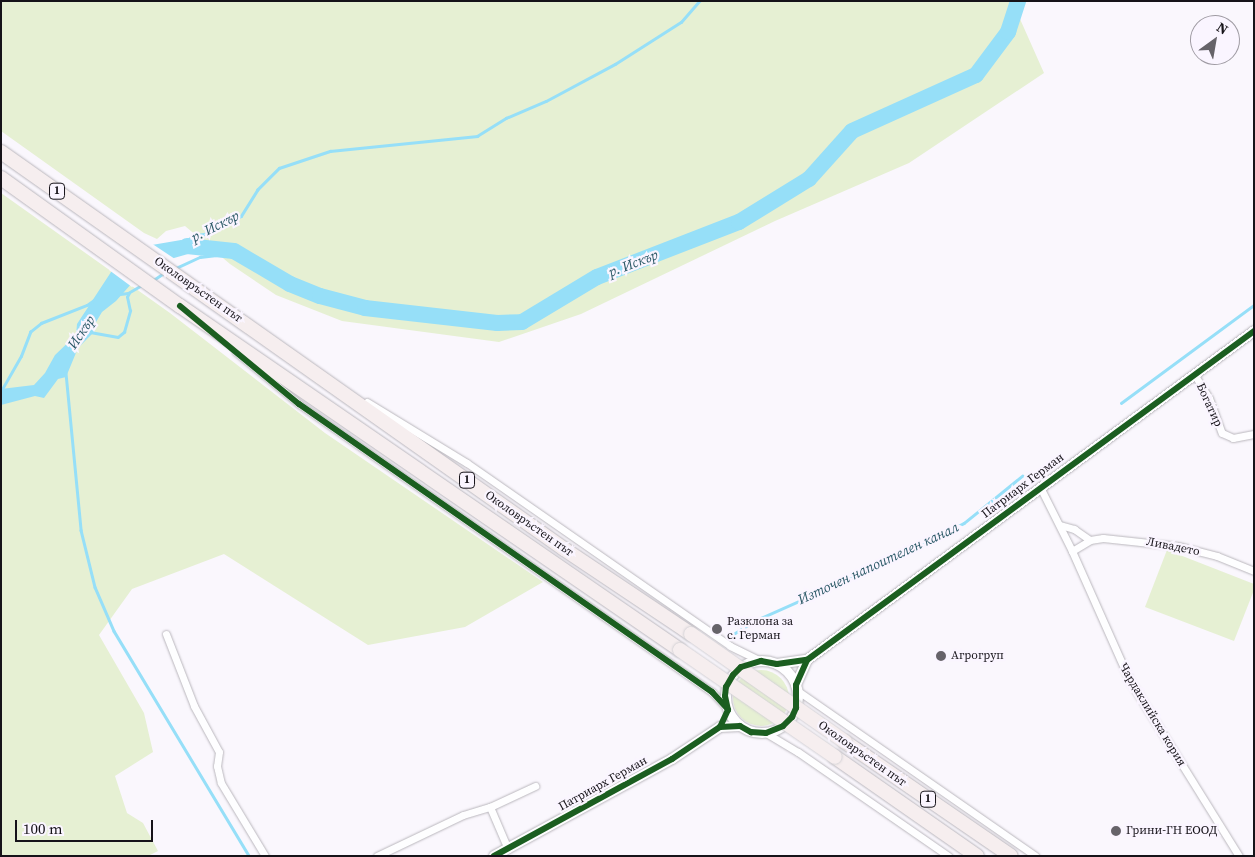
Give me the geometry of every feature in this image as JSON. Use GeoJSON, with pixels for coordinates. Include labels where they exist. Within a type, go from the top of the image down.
{"type":"FeatureCollection","features":[{"type":"Feature","properties":{"kind":"highway","name":"Околовръстен път"},"geometry":{"type":"LineString","coordinates":[[1,152],[245,322],[564,549],[691,634],[1011,855]]}},
{"type":"Feature","properties":{"kind":"highway","name":"Околовръстен път"},"geometry":{"type":"LineString","coordinates":[[1,178],[180,306],[977,856]]}},
{"type":"Feature","properties":{"kind":"street"},"geometry":{"type":"LineString","coordinates":[[180,306],[299,404],[712,692],[740,726],[751,732],[766,733],[783,726],[792,717],[796,708],[797,688],[807,660],[777,664]]}},
{"type":"Feature","properties":{"kind":"street"},"geometry":{"type":"LineString","coordinates":[[245,322],[373,406],[467,463],[730,646],[761,660],[777,664],[787,671],[797,688],[1036,856]]}},
{"type":"Feature","properties":{"kind":"street","name":"Патриарх Герман"},"geometry":{"type":"LineString","coordinates":[[807,660],[1254,331]]}},
{"type":"Feature","properties":{"kind":"street","name":"Богатир"},"geometry":{"type":"LineString","coordinates":[[1194,374],[1209,398],[1222,433],[1234,438],[1254,434]]}},
{"type":"Feature","properties":{"kind":"street","name":"Чардаклийска кория"},"geometry":{"type":"LineString","coordinates":[[1040,487],[1060,525],[1130,681],[1239,856]]}},
{"type":"Feature","properties":{"kind":"street"},"geometry":{"type":"LineString","coordinates":[[1060,525],[1082,533],[1090,540]]}},
{"type":"Feature","properties":{"kind":"street","name":"Ливадето"},"geometry":{"type":"LineString","coordinates":[[1072,551],[1090,540],[1103,538],[1178,546],[1217,556],[1254,570]]}},
{"type":"Feature","properties":{"kind":"street"},"geometry":{"type":"LineString","coordinates":[[166,634],[194,706],[218,752],[217,766],[221,783],[265,856]]}},
{"type":"Feature","properties":{"kind":"street"},"geometry":{"type":"LineString","coordinates":[[740,726],[720,727],[727,709],[726,687],[732,675],[746,664],[761,660]]}},
{"type":"Feature","properties":{"kind":"street","name":"Патриарх Герман"},"geometry":{"type":"LineString","coordinates":[[494,856],[672,759],[720,727]]}},
{"type":"Feature","properties":{"kind":"street"},"geometry":{"type":"LineString","coordinates":[[766,733],[798,752],[948,856]]}},
{"type":"Feature","properties":{"kind":"street"},"geometry":{"type":"LineString","coordinates":[[377,856],[463,815],[490,807],[535,786]]}},
{"type":"Feature","properties":{"kind":"street"},"geometry":{"type":"LineString","coordinates":[[490,807],[508,849]]}},
{"type":"Feature","properties":{"kind":"green space"},"geometry":{"type":"Polygon","coordinates":[[[1,1],[1012,1],[1044,73],[909,163],[775,221],[581,314],[499,342],[342,321],[276,295],[230,264],[185,226],[166,231],[157,239],[144,233],[1,131],[1,1]]]}},
{"type":"Feature","properties":{"kind":"green space"},"geometry":{"type":"Polygon","coordinates":[[[1,193],[170,313],[325,433],[543,582],[465,627],[368,645],[224,554],[132,589],[99,635],[144,713],[153,752],[115,776],[127,813],[143,823],[158,851],[148,856],[1,856],[1,193]]]}},
{"type":"Feature","properties":{"kind":"green space"},"geometry":{"type":"Polygon","coordinates":[[[1167,550],[1254,584],[1254,590],[1234,641],[1145,607],[1167,550]]]}},
{"type":"Feature","properties":{"kind":"green space"},"geometry":{"type":"Polygon","coordinates":[[[755,670],[767,670],[777,674],[785,682],[789,698],[785,714],[777,722],[767,726],[755,726],[745,722],[737,714],[733,704],[733,692],[737,682],[745,674],[755,670]]]}},
{"type":"Feature","properties":{"kind":"water","name":"Искър"},"geometry":{"type":"Polygon","coordinates":[[[181,240],[209,248],[153,264],[141,273],[116,301],[102,312],[96,322],[94,332],[78,348],[66,377],[58,379],[44,398],[35,396],[1,405],[1,389],[34,385],[45,373],[55,355],[76,335],[77,324],[113,269],[146,246],[181,240]]]}},
{"type":"Feature","properties":{"kind":"pier"},"geometry":{"type":"Polygon","coordinates":[[[151,243],[175,259],[154,266],[132,287],[109,270],[125,253],[151,243]]]}},
{"type":"Feature","properties":{"kind":"waterway","name":"р. Искър"},"geometry":{"type":"LineString","coordinates":[[184,242],[195,235],[204,234],[241,216],[257,190],[279,168],[330,151],[477,136],[506,118],[546,101],[615,64],[681,22],[699,1]]}},
{"type":"Feature","properties":{"kind":"waterway","name":"р. Искър"},"geometry":{"type":"LineString","coordinates":[[187,246],[234,251],[290,284],[320,296],[365,308],[497,323],[522,322],[597,277],[739,222],[809,179],[852,131],[976,75],[1008,32],[1018,1]]}},
{"type":"Feature","properties":{"kind":"waterway"},"geometry":{"type":"LineString","coordinates":[[174,269],[200,257],[234,251]]}},
{"type":"Feature","properties":{"kind":"waterway"},"geometry":{"type":"LineString","coordinates":[[152,281],[164,273]]}},
{"type":"Feature","properties":{"kind":"waterway"},"geometry":{"type":"LineString","coordinates":[[120,294],[128,293],[142,285]]}},
{"type":"Feature","properties":{"kind":"waterway","name":"Искър"},"geometry":{"type":"LineString","coordinates":[[90,332],[118,337],[124,332],[130,311],[127,297],[129,293]]}},
{"type":"Feature","properties":{"kind":"waterway","name":"Искър"},"geometry":{"type":"LineString","coordinates":[[1,391],[21,356],[30,332],[41,323],[87,305],[94,300]]}},
{"type":"Feature","properties":{"kind":"waterway","name":"Източен напоителен канал"},"geometry":{"type":"LineString","coordinates":[[1121,403],[1254,305]]}},
{"type":"Feature","properties":{"kind":"waterway"},"geometry":{"type":"LineString","coordinates":[[66,373],[81,530],[95,587],[114,631],[249,856]]}},
{"type":"Feature","properties":{"kind":"waterway","name":"Източен напоителен канал"},"geometry":{"type":"LineString","coordinates":[[727,638],[754,621],[907,553],[964,523],[1022,476]]}},
{"type":"Feature","properties":{"kind":"cycle path"},"geometry":{"type":"LineString","coordinates":[[180,306],[299,404],[712,692],[727,708]]}},
{"type":"Feature","properties":{"kind":"cycle path"},"geometry":{"type":"LineString","coordinates":[[720,727],[728,710],[725,696],[726,687],[733,675],[741,667],[761,661],[777,664],[807,660],[1254,331]]}},
{"type":"Feature","properties":{"kind":"cycle path"},"geometry":{"type":"LineString","coordinates":[[494,856],[672,759],[720,727],[740,726],[751,732],[766,733],[783,726],[792,717],[796,708],[796,685],[807,660]]}},
{"type":"Feature","properties":{"kind":"place","name":"Разклона за с. Герман"},"geometry":{"type":"Point","coordinates":[717,629]}},
{"type":"Feature","properties":{"kind":"place","name":"Агрогруп"},"geometry":{"type":"Point","coordinates":[941,656]}},
{"type":"Feature","properties":{"kind":"place","name":"Грини-ГН ЕООД"},"geometry":{"type":"Point","coordinates":[1116,831]}}]}
